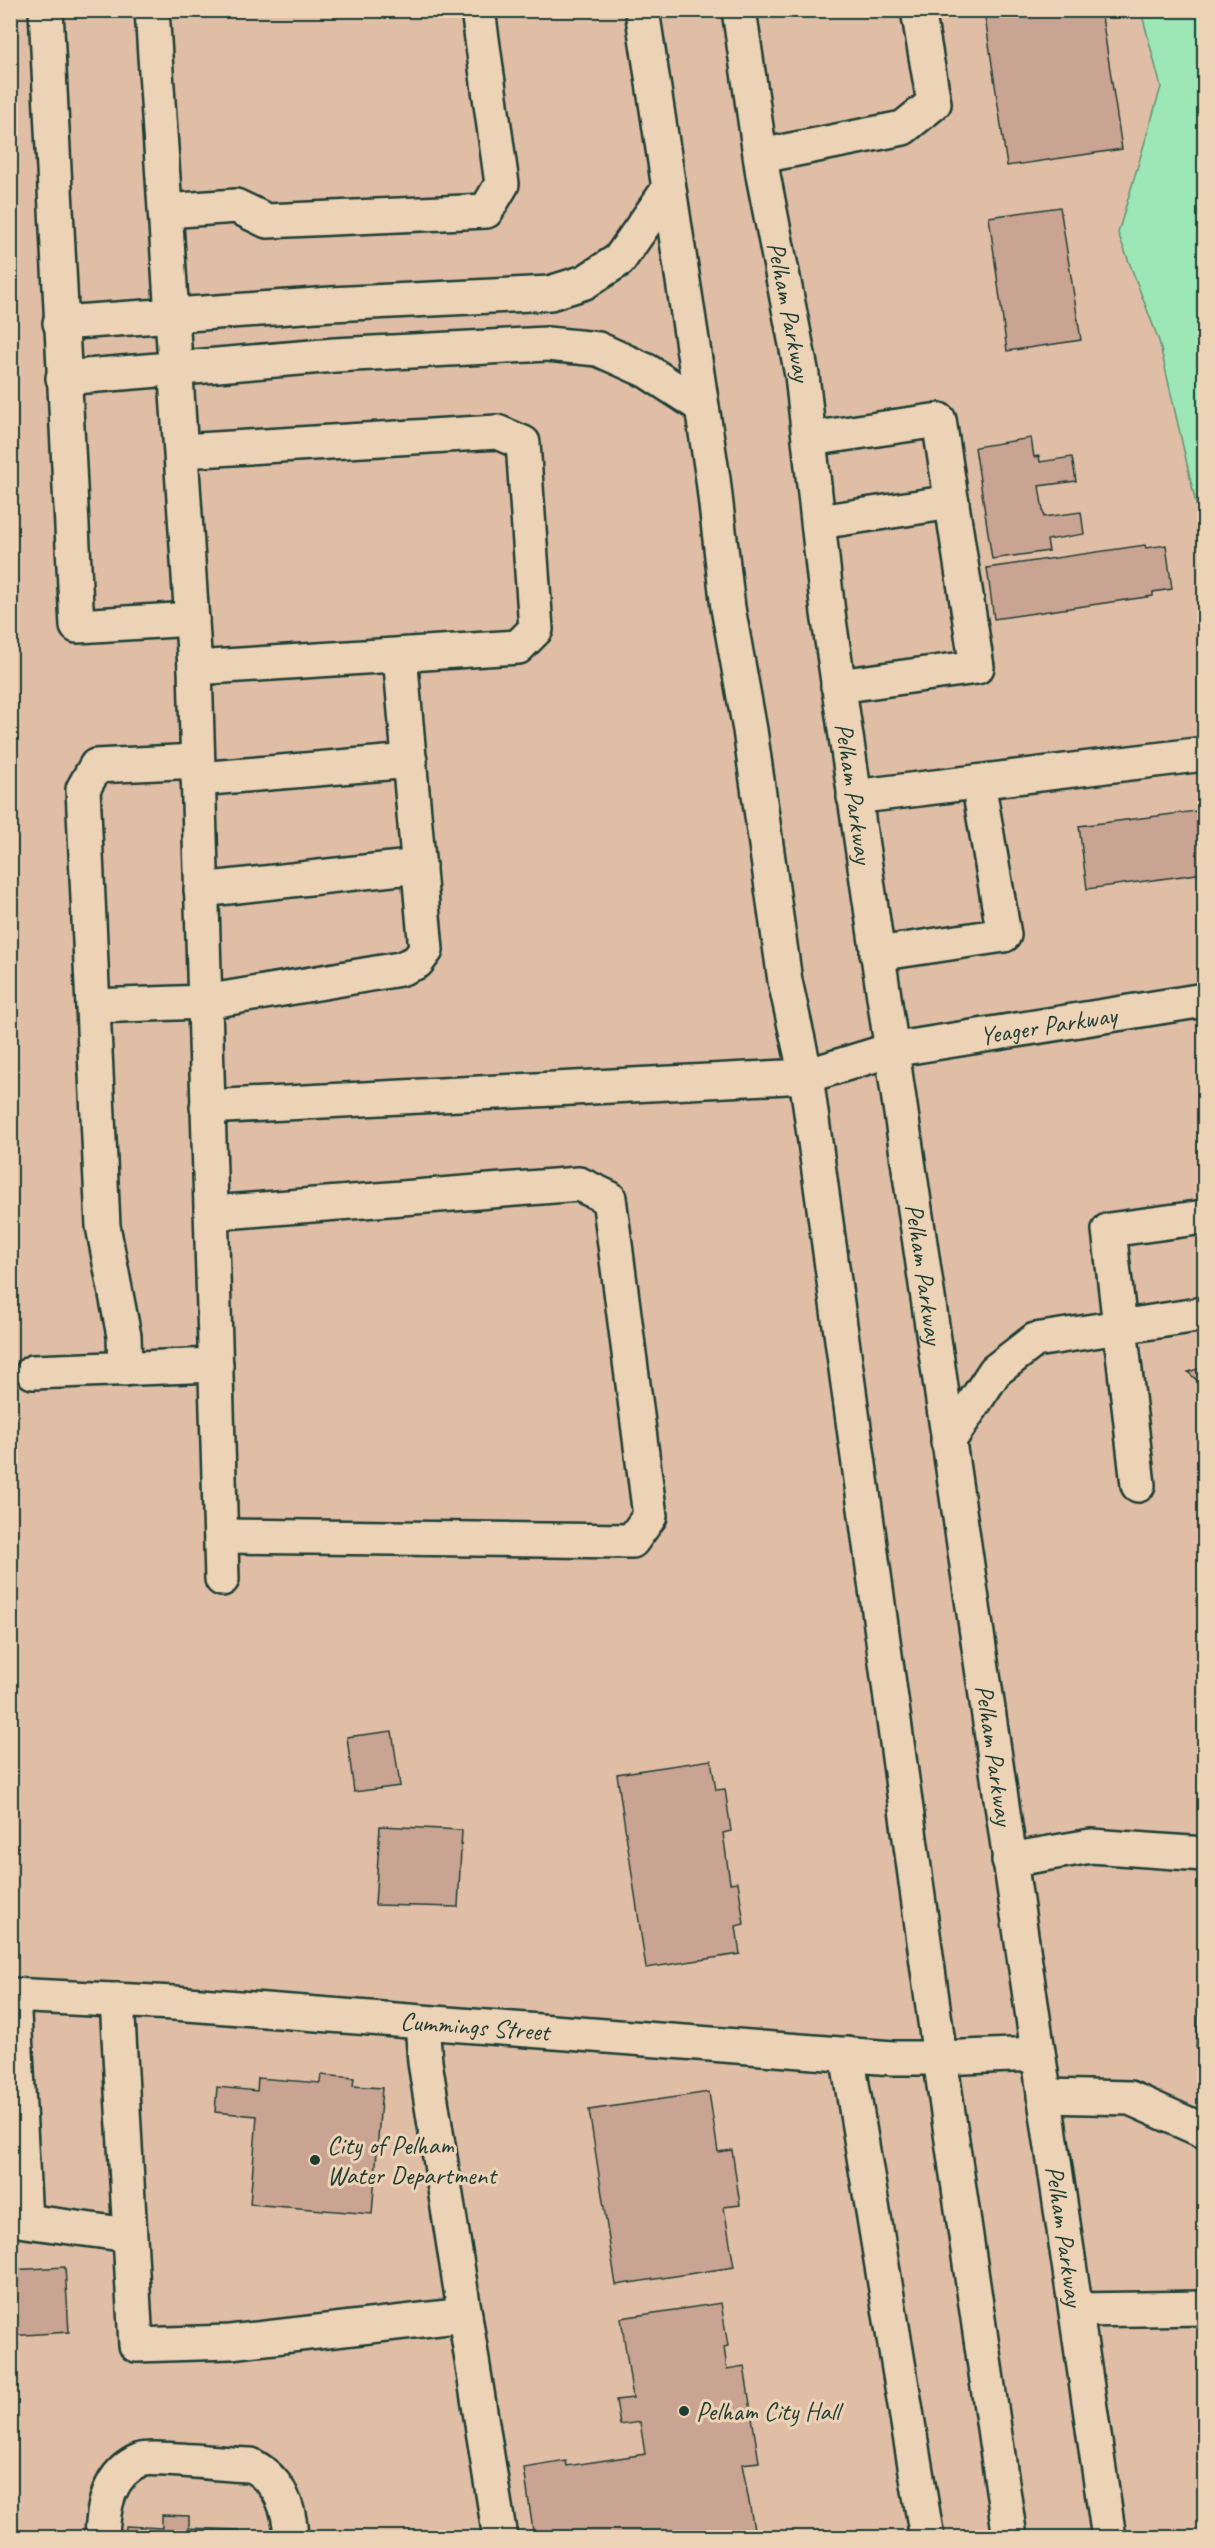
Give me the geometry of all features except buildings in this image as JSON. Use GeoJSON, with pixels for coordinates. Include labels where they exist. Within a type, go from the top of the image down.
{"type":"FeatureCollection","features":[{"type":"Feature","properties":{"kind":"main road"},"geometry":{"type":"LineString","coordinates":[[46,10],[77,626],[192,618]]}},
{"type":"Feature","properties":{"kind":"main road"},"geometry":{"type":"LineString","coordinates":[[152,10],[195,668],[222,1579]]}},
{"type":"Feature","properties":{"kind":"main road"},"geometry":{"type":"LineString","coordinates":[[166,211],[236,206],[267,221],[486,211],[502,184],[478,10]]}},
{"type":"Feature","properties":{"kind":"main road"},"geometry":{"type":"LineString","coordinates":[[642,10],[701,406],[728,608],[750,730],[784,981],[807,1076],[940,2058],[1010,2538]]}},
{"type":"Feature","properties":{"kind":"main road","name":"Pelham Parkway"},"geometry":{"type":"LineString","coordinates":[[739,10],[761,156],[802,375],[838,686],[1110,2538]]}},
{"type":"Feature","properties":{"kind":"main road"},"geometry":{"type":"LineString","coordinates":[[761,156],[903,128],[934,103],[918,10]]}},
{"type":"Feature","properties":{"kind":"main road"},"geometry":{"type":"LineString","coordinates":[[60,323],[331,304],[550,293],[585,282],[618,260],[668,190]]}},
{"type":"Feature","properties":{"kind":"main road"},"geometry":{"type":"LineString","coordinates":[[331,304],[335,355]]}},
{"type":"Feature","properties":{"kind":"main road"},"geometry":{"type":"LineString","coordinates":[[63,378],[335,355],[547,344],[598,349],[647,371],[701,406]]}},
{"type":"Feature","properties":{"kind":"main road"},"geometry":{"type":"LineString","coordinates":[[810,439],[939,420],[977,667],[838,686]]}},
{"type":"Feature","properties":{"kind":"main road"},"geometry":{"type":"LineString","coordinates":[[182,451],[497,432],[523,443],[536,629],[518,647],[195,668]]}},
{"type":"Feature","properties":{"kind":"main road"},"geometry":{"type":"LineString","coordinates":[[819,522],[952,502]]}},
{"type":"Feature","properties":{"kind":"main road"},"geometry":{"type":"LineString","coordinates":[[93,1006],[205,1002],[400,969],[417,962],[426,950],[400,655]]}},
{"type":"Feature","properties":{"kind":"main road"},"geometry":{"type":"LineString","coordinates":[[854,797],[1204,754]]}},
{"type":"Feature","properties":{"kind":"main road"},"geometry":{"type":"LineString","coordinates":[[125,1369],[124,1336],[103,1226],[83,789],[96,766],[197,770],[410,761]]}},
{"type":"Feature","properties":{"kind":"main road"},"geometry":{"type":"LineString","coordinates":[[877,954],[1004,935],[978,782]]}},
{"type":"Feature","properties":{"kind":"main road"},"geometry":{"type":"LineString","coordinates":[[201,890],[419,866]]}},
{"type":"Feature","properties":{"kind":"main road","name":"Yeager Parkway"},"geometry":{"type":"LineString","coordinates":[[207,1107],[807,1076],[891,1050],[1158,1010],[1204,1000]]}},
{"type":"Feature","properties":{"kind":"main road"},"geometry":{"type":"LineString","coordinates":[[212,1213],[579,1184],[609,1198],[650,1516],[632,1541],[222,1536]]}},
{"type":"Feature","properties":{"kind":"main road"},"geometry":{"type":"LineString","coordinates":[[1138,1485],[1109,1230],[1204,1217]]}},
{"type":"Feature","properties":{"kind":"main road"},"geometry":{"type":"LineString","coordinates":[[948,1442],[995,1371],[1035,1340],[1204,1314]]}},
{"type":"Feature","properties":{"kind":"main road"},"geometry":{"type":"LineString","coordinates":[[33,1372],[216,1365]]}},
{"type":"Feature","properties":{"kind":"main road"},"geometry":{"type":"LineString","coordinates":[[1009,1860],[1091,1846],[1204,1854]]}},
{"type":"Feature","properties":{"kind":"main road"},"geometry":{"type":"LineString","coordinates":[[12,1995],[25,2221],[129,2235]]}},
{"type":"Feature","properties":{"kind":"main road","name":"Cummings Street"},"geometry":{"type":"LineString","coordinates":[[12,1995],[117,2000],[847,2055],[940,2058],[1038,2054]]}},
{"type":"Feature","properties":{"kind":"main road"},"geometry":{"type":"LineString","coordinates":[[117,2000],[136,2345],[230,2342],[465,2315]]}},
{"type":"Feature","properties":{"kind":"main road"},"geometry":{"type":"LineString","coordinates":[[422,2023],[425,2062],[500,2538]]}},
{"type":"Feature","properties":{"kind":"main road"},"geometry":{"type":"LineString","coordinates":[[847,2055],[927,2538]]}},
{"type":"Feature","properties":{"kind":"main road"},"geometry":{"type":"LineString","coordinates":[[1044,2096],[1130,2098],[1204,2131]]}},
{"type":"Feature","properties":{"kind":"main road"},"geometry":{"type":"LineString","coordinates":[[1077,2310],[1204,2308]]}},
{"type":"Feature","properties":{"kind":"main road"},"geometry":{"type":"LineString","coordinates":[[102,2538],[103,2507],[117,2476],[142,2460],[251,2465],[267,2474],[283,2495],[291,2538]]}},
{"type":"Feature","properties":{"kind":"shaded area"},"geometry":{"type":"Polygon","coordinates":[[[11,11],[1204,11],[1204,2537],[11,2538],[11,11]]]}},
{"type":"Feature","properties":{"kind":"green space"},"geometry":{"type":"Polygon","coordinates":[[[1141,11],[1204,11],[1204,539],[1159,341],[1118,233],[1161,87],[1141,11]]]}},
{"type":"Feature","properties":{"kind":"place","name":"City of Pelham Water Department"},"geometry":{"type":"Point","coordinates":[315,2160]}},
{"type":"Feature","properties":{"kind":"place","name":"Pelham City Hall"},"geometry":{"type":"Point","coordinates":[684,2411]}}]}
